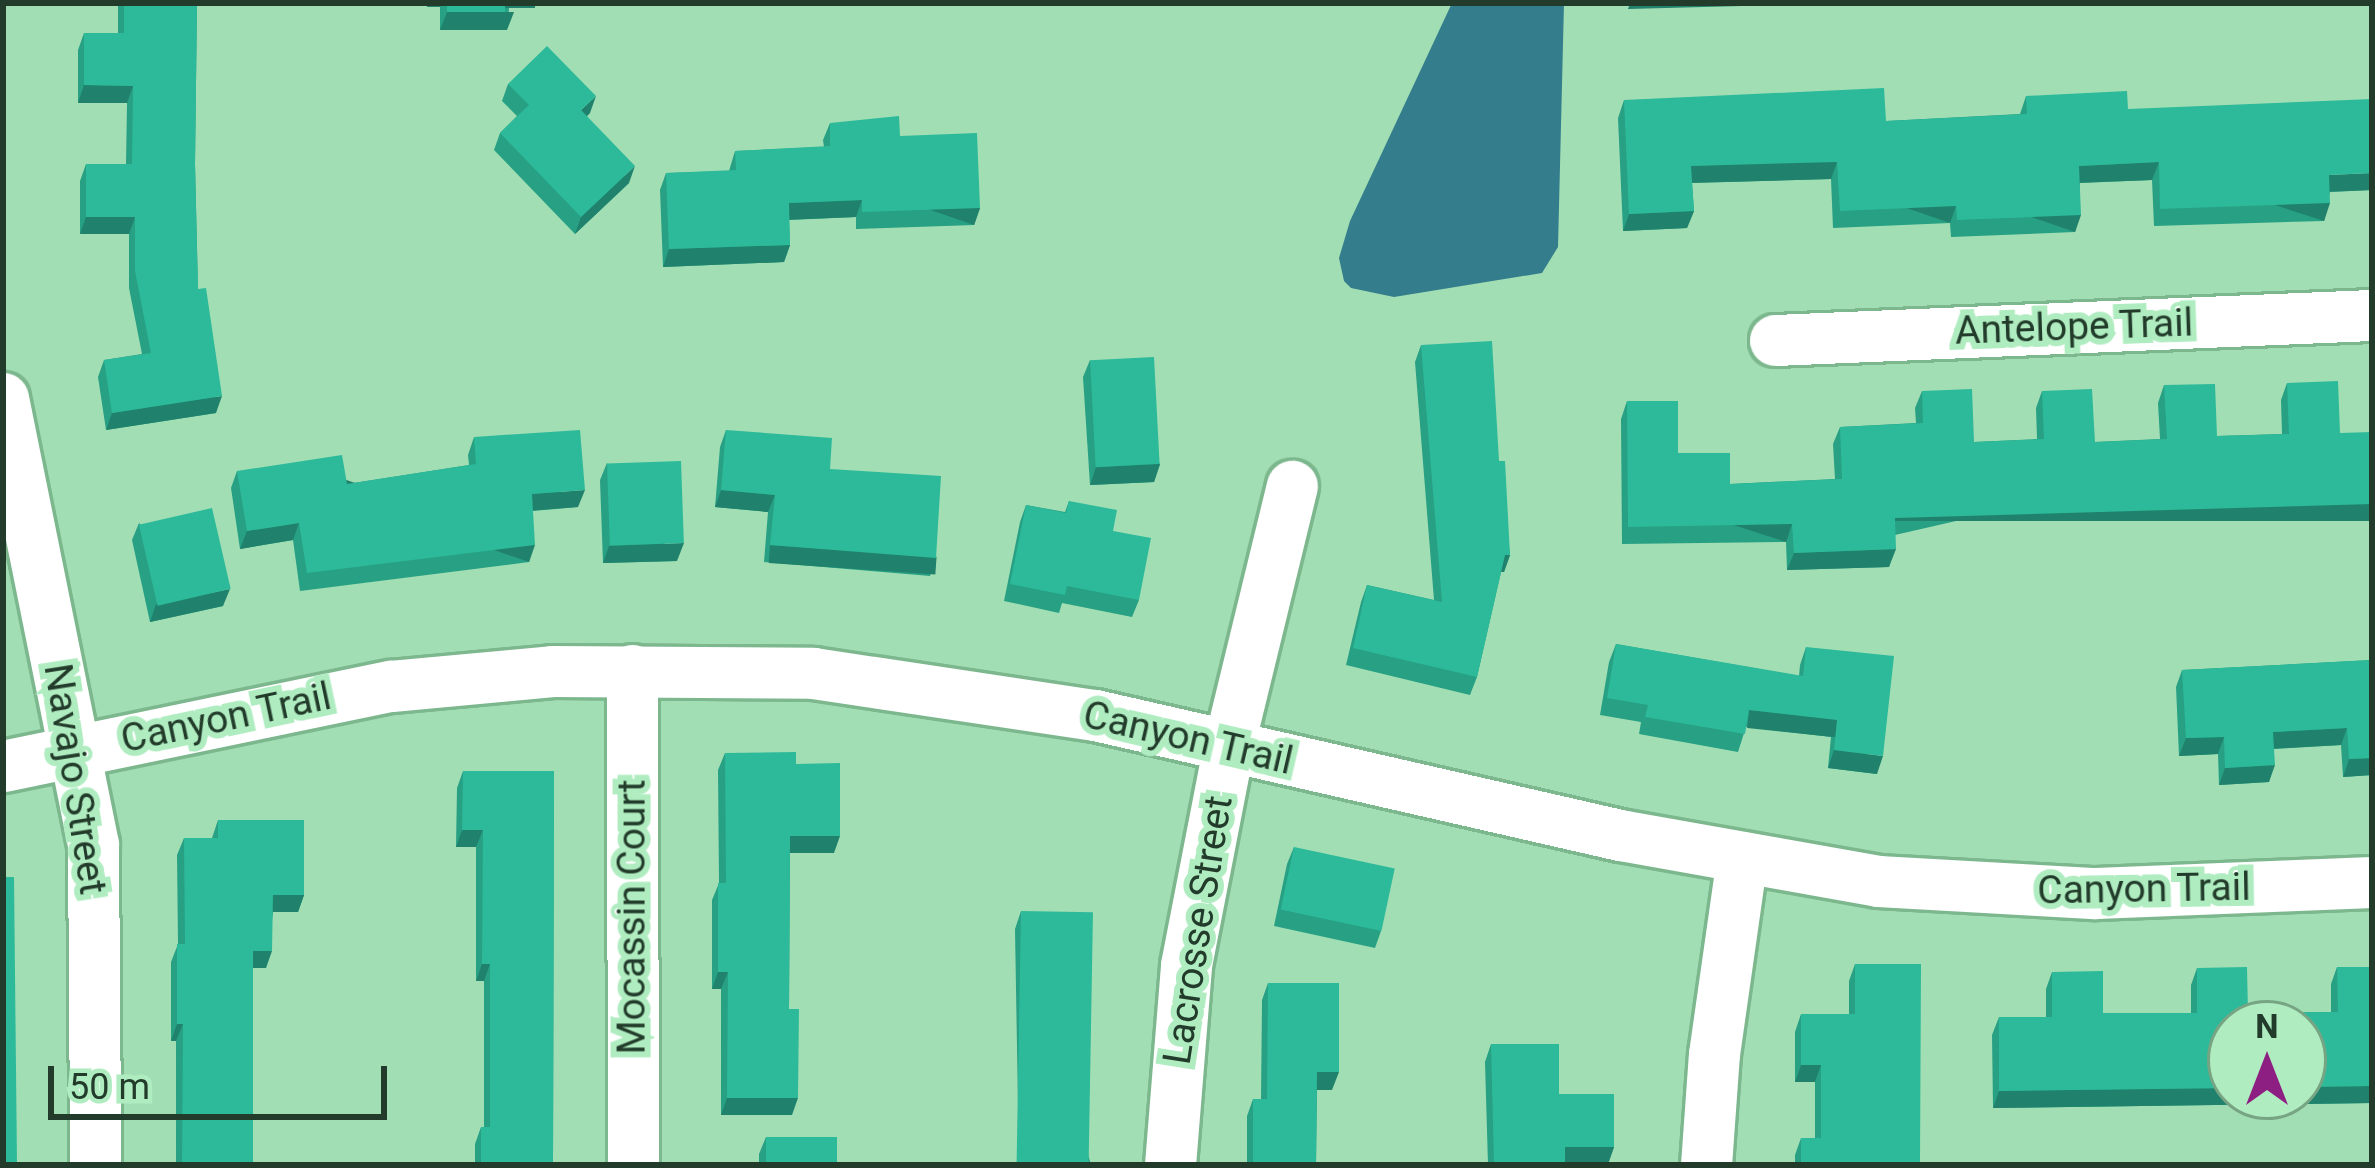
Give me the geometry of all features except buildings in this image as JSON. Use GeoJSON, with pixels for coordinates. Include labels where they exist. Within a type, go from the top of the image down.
{"type":"FeatureCollection","features":[{"type":"Feature","properties":{"kind":"street","name":"Antelope Trail"},"geometry":{"type":"LineString","coordinates":[[1775,340],[2372,315]]}},
{"type":"Feature","properties":{"kind":"street","name":"Navajo Street"},"geometry":{"type":"LineString","coordinates":[[3,398],[76,751],[96,879],[95,1165]]}},
{"type":"Feature","properties":{"kind":"street","name":"Lacrosse Street"},"geometry":{"type":"LineString","coordinates":[[1171,1165],[1186,965],[1228,748],[1292,486]]}},
{"type":"Feature","properties":{"kind":"street","name":"Canyon Trail"},"geometry":{"type":"LineString","coordinates":[[3,766],[329,694],[454,679],[632,670],[794,672],[892,681],[1095,715],[1228,748],[1742,857],[1878,881],[1974,890],[2096,893],[2372,882]]}},
{"type":"Feature","properties":{"kind":"street","name":"Mocassin Court"},"geometry":{"type":"LineString","coordinates":[[632,670],[633,1165]]}},
{"type":"Feature","properties":{"kind":"street"},"geometry":{"type":"LineString","coordinates":[[1706,1165],[1714,1054],[1742,857]]}},
{"type":"Feature","properties":{"kind":"water"},"geometry":{"type":"Polygon","coordinates":[[[1452,3],[1564,3],[1558,247],[1542,273],[1394,297],[1351,288],[1344,281],[1339,258],[1350,221],[1452,3]]]}}]}
